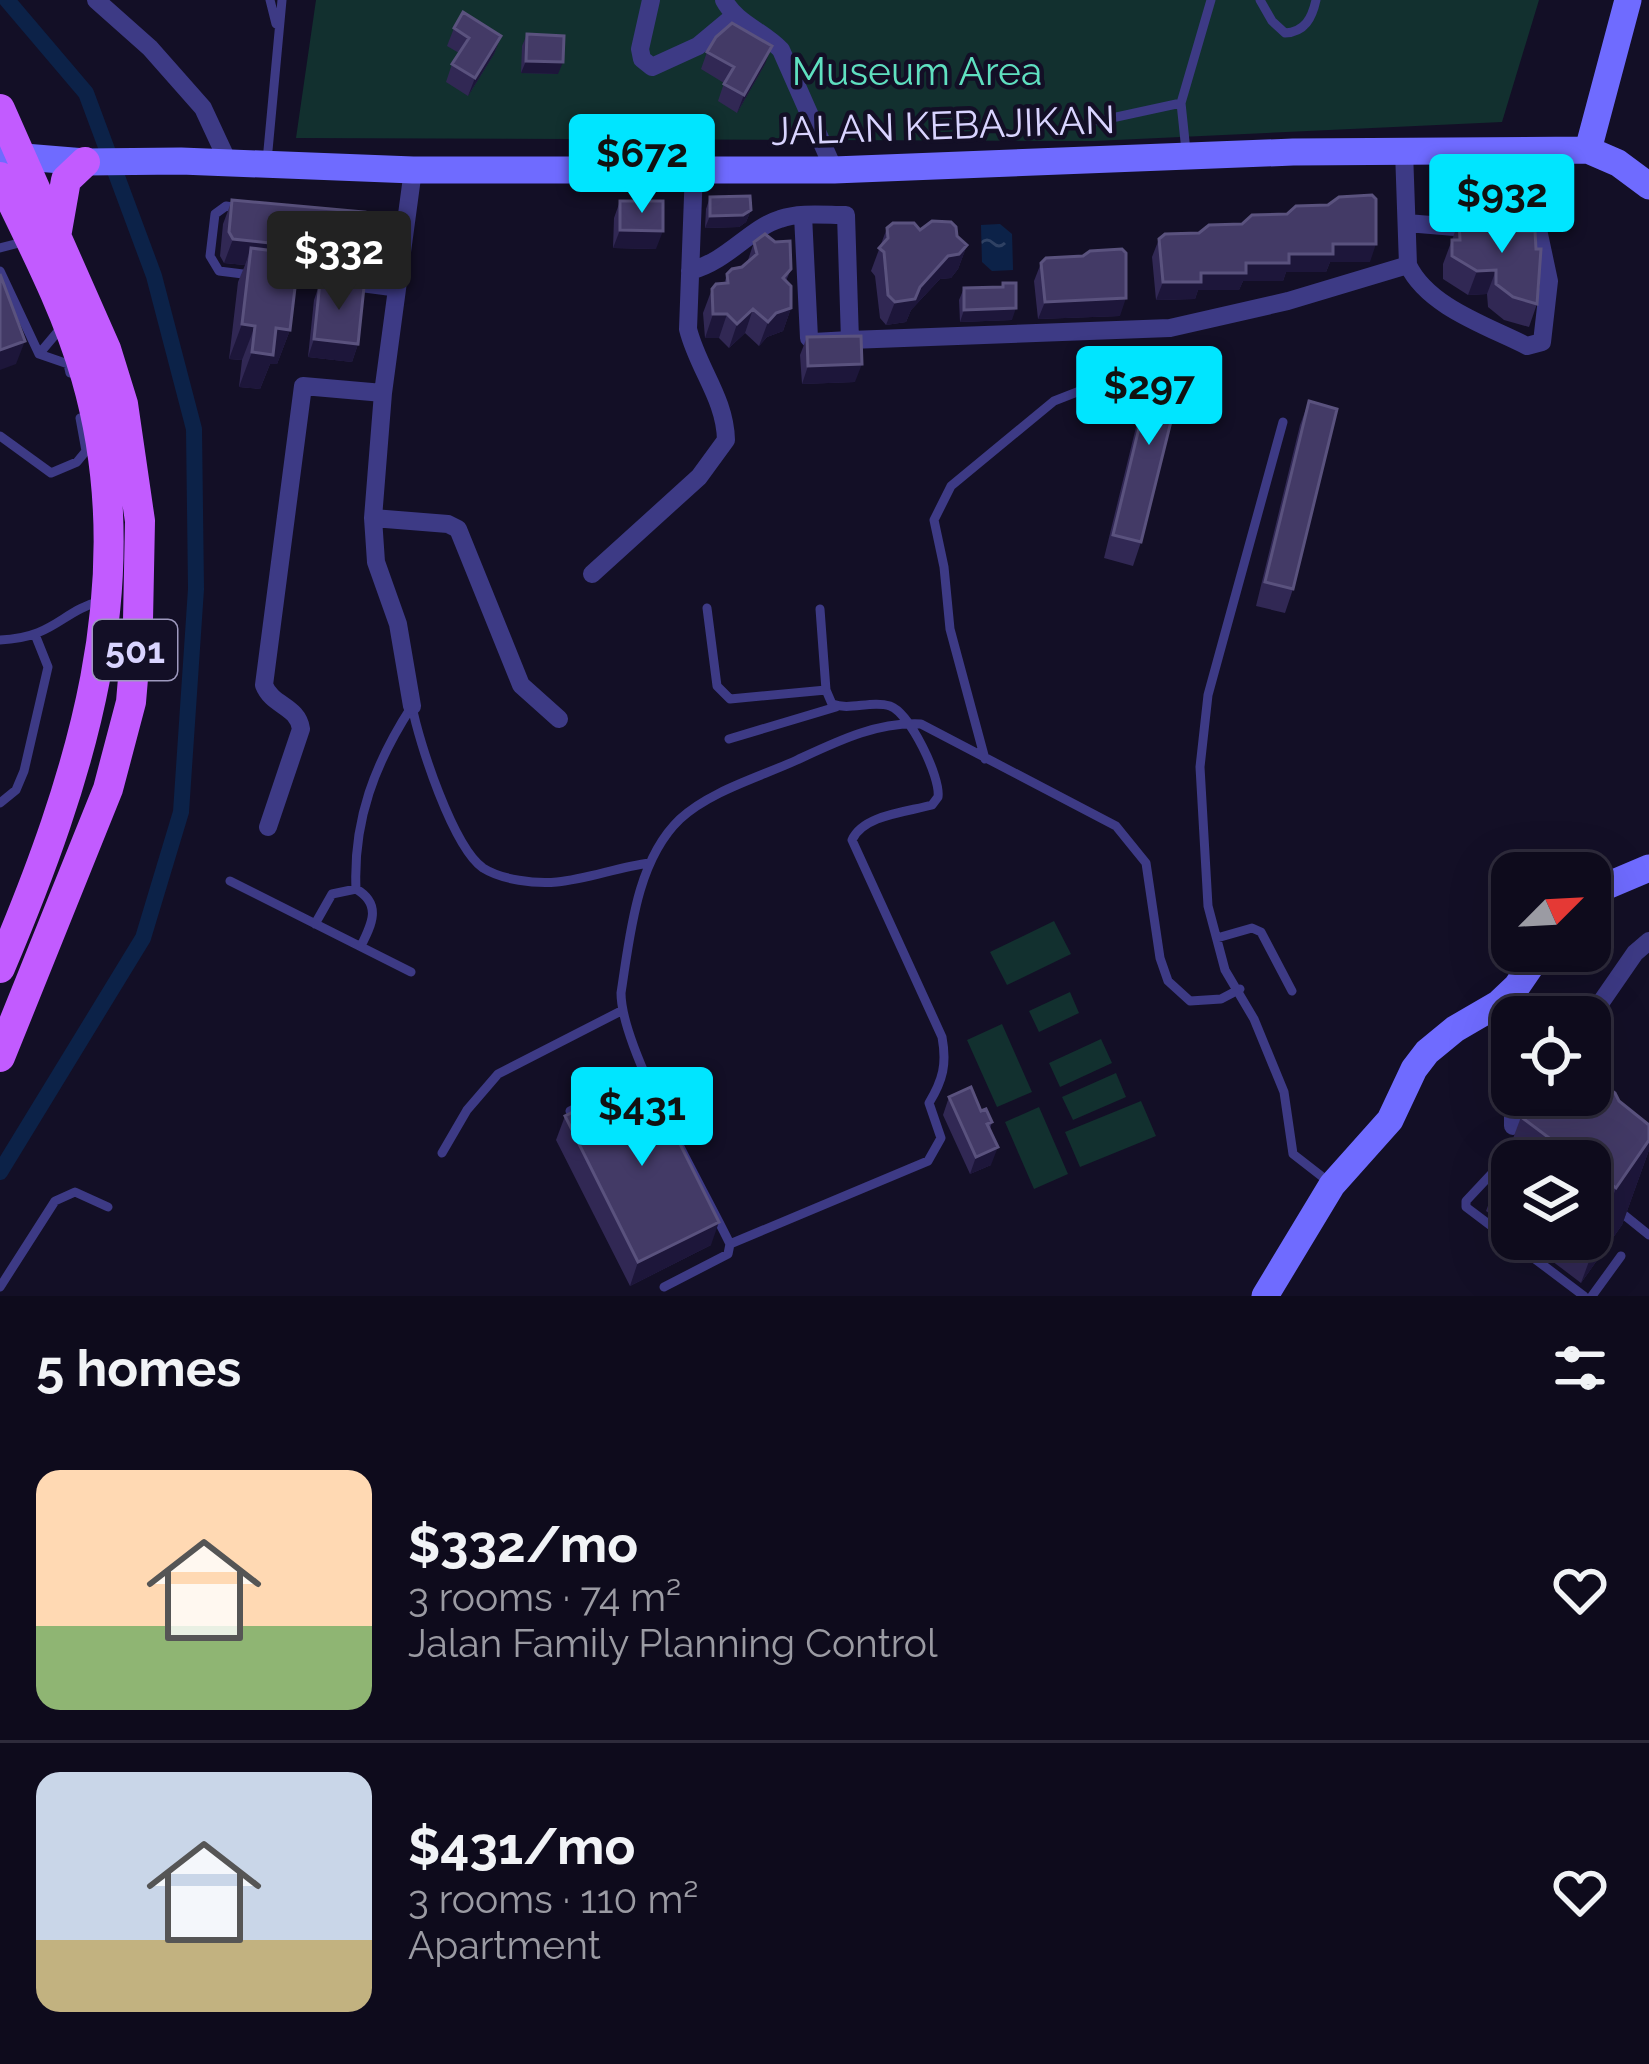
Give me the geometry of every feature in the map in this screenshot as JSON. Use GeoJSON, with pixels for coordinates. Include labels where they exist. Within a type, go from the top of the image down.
{"type":"FeatureCollection","features":[{"type":"Feature","properties":{"kind":"main road","name":"501"},"geometry":{"type":"LineString","coordinates":[[1,963],[52,836],[78,753],[126,522],[87,379],[29,240],[6,142]]}},
{"type":"Feature","properties":{"kind":"main road"},"geometry":{"type":"LineString","coordinates":[[29,240],[66,180],[85,162]]}},
{"type":"Feature","properties":{"kind":"main road","name":"501"},"geometry":{"type":"LineString","coordinates":[[0,1057],[108,788],[131,702],[138,620],[126,522],[123,404],[100,332],[29,240]]}},
{"type":"Feature","properties":{"kind":"main road"},"geometry":{"type":"LineString","coordinates":[[1,963],[45,948]]}},
{"type":"Feature","properties":{"kind":"street"},"geometry":{"type":"LineString","coordinates":[[96,0],[150,48],[203,108],[229,164]]}},
{"type":"Feature","properties":{"kind":"street"},"geometry":{"type":"LineString","coordinates":[[651,0],[640,49],[642,59],[652,67],[698,46],[729,8],[766,35],[781,50],[834,170]]}},
{"type":"Feature","properties":{"kind":"street"},"geometry":{"type":"LineString","coordinates":[[1588,150],[1628,0]]}},
{"type":"Feature","properties":{"kind":"street","name":"JALAN KEBAJIKAN"},"geometry":{"type":"LineString","coordinates":[[6,142],[85,162],[413,170],[834,170],[1187,156],[1588,150],[1618,163],[1649,186]]}},
{"type":"Feature","properties":{"kind":"street"},"geometry":{"type":"LineString","coordinates":[[1404,151],[1408,265],[1415,279],[1463,314],[1526,346],[1542,342],[1549,281],[1539,234],[1407,223]]}},
{"type":"Feature","properties":{"kind":"street"},"geometry":{"type":"LineString","coordinates":[[412,706],[398,624],[376,562],[373,518],[382,393],[413,170]]}},
{"type":"Feature","properties":{"kind":"street"},"geometry":{"type":"LineString","coordinates":[[592,574],[699,476],[726,440],[721,400],[693,349],[688,329],[694,170]]}},
{"type":"Feature","properties":{"kind":"street"},"geometry":{"type":"LineString","coordinates":[[690,271],[740,247],[776,219],[846,214],[850,340]]}},
{"type":"Feature","properties":{"kind":"street"},"geometry":{"type":"LineString","coordinates":[[803,215],[809,338],[813,342],[1170,328],[1288,301],[1408,265]]}},
{"type":"Feature","properties":{"kind":"street"},"geometry":{"type":"LineString","coordinates":[[268,827],[301,729],[297,715],[272,699],[264,685],[303,386],[382,393]]}},
{"type":"Feature","properties":{"kind":"street"},"geometry":{"type":"LineString","coordinates":[[373,518],[448,524],[458,529],[521,685],[559,718]]}},
{"type":"Feature","properties":{"kind":"street"},"geometry":{"type":"LineString","coordinates":[[1611,884],[1649,868]]}},
{"type":"Feature","properties":{"kind":"street"},"geometry":{"type":"LineString","coordinates":[[1605,996],[1635,952],[1649,941]]}},
{"type":"Feature","properties":{"kind":"street"},"geometry":{"type":"LineString","coordinates":[[1265,1296],[1332,1185],[1390,1120],[1427,1052],[1498,1004],[1527,972]]}},
{"type":"Feature","properties":{"kind":"street"},"geometry":{"type":"LineString","coordinates":[[1513,1116],[1513,1126]]}},
{"type":"Feature","properties":{"kind":"lane"},"geometry":{"type":"LineString","coordinates":[[270,0],[278,34]]}},
{"type":"Feature","properties":{"kind":"lane"},"geometry":{"type":"LineString","coordinates":[[267,166],[282,0]]}},
{"type":"Feature","properties":{"kind":"lane"},"geometry":{"type":"LineString","coordinates":[[1187,156],[1180,103],[1211,0]]}},
{"type":"Feature","properties":{"kind":"lane"},"geometry":{"type":"LineString","coordinates":[[1260,0],[1285,33],[1304,27],[1316,0]]}},
{"type":"Feature","properties":{"kind":"lane"},"geometry":{"type":"LineString","coordinates":[[1098,121],[1180,103]]}},
{"type":"Feature","properties":{"kind":"lane"},"geometry":{"type":"LineString","coordinates":[[246,209],[226,206],[215,214],[210,256],[219,272],[395,292]]}},
{"type":"Feature","properties":{"kind":"lane"},"geometry":{"type":"LineString","coordinates":[[349,221],[369,224],[375,232],[368,288]]}},
{"type":"Feature","properties":{"kind":"lane"},"geometry":{"type":"LineString","coordinates":[[0,272],[39,354],[68,364],[72,381]]}},
{"type":"Feature","properties":{"kind":"lane"},"geometry":{"type":"LineString","coordinates":[[39,354],[64,318]]}},
{"type":"Feature","properties":{"kind":"lane"},"geometry":{"type":"LineString","coordinates":[[986,759],[950,629],[934,520],[942,503],[951,487],[1054,401],[1154,362],[1177,362],[1184,372]]}},
{"type":"Feature","properties":{"kind":"lane"},"geometry":{"type":"LineString","coordinates":[[0,436],[51,473],[65,470],[86,451],[76,398]]}},
{"type":"Feature","properties":{"kind":"lane"},"geometry":{"type":"LineString","coordinates":[[1283,422],[1208,695],[1200,767],[1208,906],[1226,970],[1240,989],[1284,1092],[1293,1154],[1332,1185]]}},
{"type":"Feature","properties":{"kind":"lane"},"geometry":{"type":"LineString","coordinates":[[0,640],[36,637],[89,604],[108,600]]}},
{"type":"Feature","properties":{"kind":"lane"},"geometry":{"type":"LineString","coordinates":[[707,608],[722,694],[730,699],[826,690]]}},
{"type":"Feature","properties":{"kind":"lane"},"geometry":{"type":"LineString","coordinates":[[820,608],[826,690],[836,707]]}},
{"type":"Feature","properties":{"kind":"lane"},"geometry":{"type":"LineString","coordinates":[[0,803],[16,790],[39,712],[48,668],[36,637]]}},
{"type":"Feature","properties":{"kind":"lane"},"geometry":{"type":"LineString","coordinates":[[412,706],[422,748],[459,837],[485,869],[534,882],[558,882],[650,862]]}},
{"type":"Feature","properties":{"kind":"lane"},"geometry":{"type":"LineString","coordinates":[[356,889],[354,846],[374,773],[412,706]]}},
{"type":"Feature","properties":{"kind":"lane"},"geometry":{"type":"LineString","coordinates":[[729,740],[836,707],[893,707],[909,723],[938,782],[938,797],[932,805],[857,828],[852,840],[942,1037],[946,1060],[941,1083],[929,1103],[941,1138],[928,1161],[730,1244]]}},
{"type":"Feature","properties":{"kind":"lane"},"geometry":{"type":"LineString","coordinates":[[664,1287],[728,1254],[730,1244],[645,1072],[621,1011],[628,951],[650,862],[680,819],[726,791],[846,737],[887,724],[921,724],[1116,826],[1146,863],[1160,958],[1168,981],[1190,1001],[1220,999],[1240,989]]}},
{"type":"Feature","properties":{"kind":"lane"},"geometry":{"type":"LineString","coordinates":[[230,881],[411,972]]}},
{"type":"Feature","properties":{"kind":"lane"},"geometry":{"type":"LineString","coordinates":[[316,924],[332,894],[356,889],[369,898],[374,915],[361,946]]}},
{"type":"Feature","properties":{"kind":"lane"},"geometry":{"type":"LineString","coordinates":[[1217,938],[1252,928],[1261,932],[1292,992]]}},
{"type":"Feature","properties":{"kind":"lane"},"geometry":{"type":"LineString","coordinates":[[442,1153],[467,1110],[498,1074],[621,1011]]}},
{"type":"Feature","properties":{"kind":"lane"},"geometry":{"type":"LineString","coordinates":[[570,1112],[645,1072]]}},
{"type":"Feature","properties":{"kind":"lane"},"geometry":{"type":"LineString","coordinates":[[1513,1126],[1526,1137],[1466,1201],[1466,1208],[1588,1296],[1621,1256]]}},
{"type":"Feature","properties":{"kind":"lane"},"geometry":{"type":"LineString","coordinates":[[0,1287],[34,1231],[64,1194],[88,1196],[108,1208]]}},
{"type":"Feature","properties":{"kind":"lane"},"geometry":{"type":"LineString","coordinates":[[1611,1205],[1649,1235]]}},
{"type":"Feature","properties":{"kind":"green space","name":"Museum Area"},"geometry":{"type":"Polygon","coordinates":[[[316,0],[1539,0],[1502,122],[1094,141],[296,138],[316,0]]]}},
{"type":"Feature","properties":{"kind":"green space"},"geometry":{"type":"Polygon","coordinates":[[[1054,921],[1071,954],[1007,985],[990,952],[1054,921]]]}},
{"type":"Feature","properties":{"kind":"green space"},"geometry":{"type":"Polygon","coordinates":[[[1070,992],[1079,1013],[1039,1032],[1029,1011],[1070,992]]]}},
{"type":"Feature","properties":{"kind":"green space"},"geometry":{"type":"Polygon","coordinates":[[[1002,1024],[1032,1092],[997,1107],[967,1040],[1002,1024]]]}},
{"type":"Feature","properties":{"kind":"green space"},"geometry":{"type":"Polygon","coordinates":[[[1101,1039],[1112,1063],[1060,1087],[1049,1063],[1101,1039]]]}},
{"type":"Feature","properties":{"kind":"green space"},"geometry":{"type":"Polygon","coordinates":[[[1116,1073],[1126,1097],[1073,1120],[1062,1097],[1116,1073]]]}},
{"type":"Feature","properties":{"kind":"green space"},"geometry":{"type":"Polygon","coordinates":[[[1141,1101],[1156,1136],[1080,1167],[1065,1132],[1141,1101]]]}},
{"type":"Feature","properties":{"kind":"green space"},"geometry":{"type":"Polygon","coordinates":[[[1039,1107],[1068,1174],[1034,1189],[1005,1122],[1039,1107]]]}},
{"type":"Feature","properties":{"kind":"water"},"geometry":{"type":"Polygon","coordinates":[[[1000,224],[1012,234],[1013,270],[992,271],[982,262],[981,225],[1000,224]]]}},
{"type":"Feature","properties":{"kind":"building"},"geometry":{"type":"Polygon","coordinates":[[[463,12],[501,36],[475,78],[452,64],[469,38],[454,28],[463,12]]]}},
{"type":"Feature","properties":{"kind":"building"},"geometry":{"type":"Polygon","coordinates":[[[732,23],[772,46],[744,95],[724,84],[734,67],[707,52],[732,23]]]}},
{"type":"Feature","properties":{"kind":"building"},"geometry":{"type":"Polygon","coordinates":[[[527,34],[564,36],[563,62],[526,61],[527,34]]]}},
{"type":"Feature","properties":{"kind":"building"},"geometry":{"type":"Polygon","coordinates":[[[1462,174],[1462,193],[1437,194],[1437,175],[1462,174]]]}},
{"type":"Feature","properties":{"kind":"building"},"geometry":{"type":"Polygon","coordinates":[[[1372,195],[1376,199],[1376,244],[1333,244],[1333,254],[1289,254],[1289,263],[1246,263],[1246,273],[1201,273],[1201,282],[1163,282],[1159,239],[1165,234],[1199,233],[1209,225],[1242,224],[1252,215],[1287,214],[1296,206],[1372,195]]]}},
{"type":"Feature","properties":{"kind":"building"},"geometry":{"type":"Polygon","coordinates":[[[750,196],[751,210],[743,215],[710,216],[710,197],[750,196]]]}},
{"type":"Feature","properties":{"kind":"building"},"geometry":{"type":"Polygon","coordinates":[[[232,200],[365,212],[361,253],[233,239],[229,232],[232,200]]]}},
{"type":"Feature","properties":{"kind":"building"},"geometry":{"type":"Polygon","coordinates":[[[620,201],[663,201],[663,231],[620,230],[620,201]]]}},
{"type":"Feature","properties":{"kind":"building"},"geometry":{"type":"Polygon","coordinates":[[[1494,220],[1496,226],[1517,225],[1517,231],[1535,231],[1536,249],[1541,249],[1537,304],[1513,297],[1496,284],[1496,270],[1477,271],[1452,256],[1452,240],[1460,240],[1459,221],[1494,220]]]}},
{"type":"Feature","properties":{"kind":"building"},"geometry":{"type":"Polygon","coordinates":[[[932,221],[951,222],[967,245],[959,254],[948,256],[915,299],[895,302],[888,295],[884,252],[879,248],[888,238],[887,228],[893,223],[914,223],[920,230],[932,221]]]}},
{"type":"Feature","properties":{"kind":"building"},"geometry":{"type":"Polygon","coordinates":[[[765,234],[775,242],[790,241],[791,269],[783,278],[791,286],[791,308],[768,322],[753,309],[737,324],[727,314],[713,314],[712,289],[728,283],[732,269],[757,254],[754,242],[765,234]]]}},
{"type":"Feature","properties":{"kind":"building"},"geometry":{"type":"Polygon","coordinates":[[[251,248],[299,254],[290,330],[276,328],[273,355],[252,352],[255,326],[242,324],[251,248]]]}},
{"type":"Feature","properties":{"kind":"building"},"geometry":{"type":"Polygon","coordinates":[[[1122,249],[1126,253],[1126,298],[1045,302],[1041,263],[1046,258],[1122,249]]]}},
{"type":"Feature","properties":{"kind":"building"},"geometry":{"type":"Polygon","coordinates":[[[0,274],[25,341],[0,350],[0,274]]]}},
{"type":"Feature","properties":{"kind":"building"},"geometry":{"type":"Polygon","coordinates":[[[320,282],[364,287],[358,344],[314,339],[320,282]]]}},
{"type":"Feature","properties":{"kind":"building"},"geometry":{"type":"Polygon","coordinates":[[[1003,283],[1016,283],[1016,308],[964,310],[964,288],[1003,287],[1003,283]]]}},
{"type":"Feature","properties":{"kind":"building"},"geometry":{"type":"Polygon","coordinates":[[[861,336],[862,364],[808,366],[807,337],[861,336]]]}},
{"type":"Feature","properties":{"kind":"building"},"geometry":{"type":"Polygon","coordinates":[[[1157,354],[1186,361],[1141,542],[1113,535],[1157,354]]]}},
{"type":"Feature","properties":{"kind":"building"},"geometry":{"type":"Polygon","coordinates":[[[1309,401],[1337,409],[1293,589],[1265,582],[1309,401]]]}},
{"type":"Feature","properties":{"kind":"building"},"geometry":{"type":"Polygon","coordinates":[[[646,1076],[719,1222],[638,1262],[565,1116],[646,1076]]]}},
{"type":"Feature","properties":{"kind":"building"},"geometry":{"type":"Polygon","coordinates":[[[971,1087],[981,1111],[986,1109],[992,1122],[987,1124],[998,1147],[976,1157],[949,1097],[971,1087]]]}},
{"type":"Feature","properties":{"kind":"building"},"geometry":{"type":"Polygon","coordinates":[[[1611,1090],[1649,1125],[1649,1140],[1616,1188],[1611,1184],[1611,1140],[1552,1140],[1521,1117],[1611,1116],[1611,1090]]]}},
{"type":"Feature","properties":{"kind":"waterway"},"geometry":{"type":"LineString","coordinates":[[0,1172],[143,938],[181,812],[196,589],[194,429],[154,276],[86,93],[7,0]]}}]}
